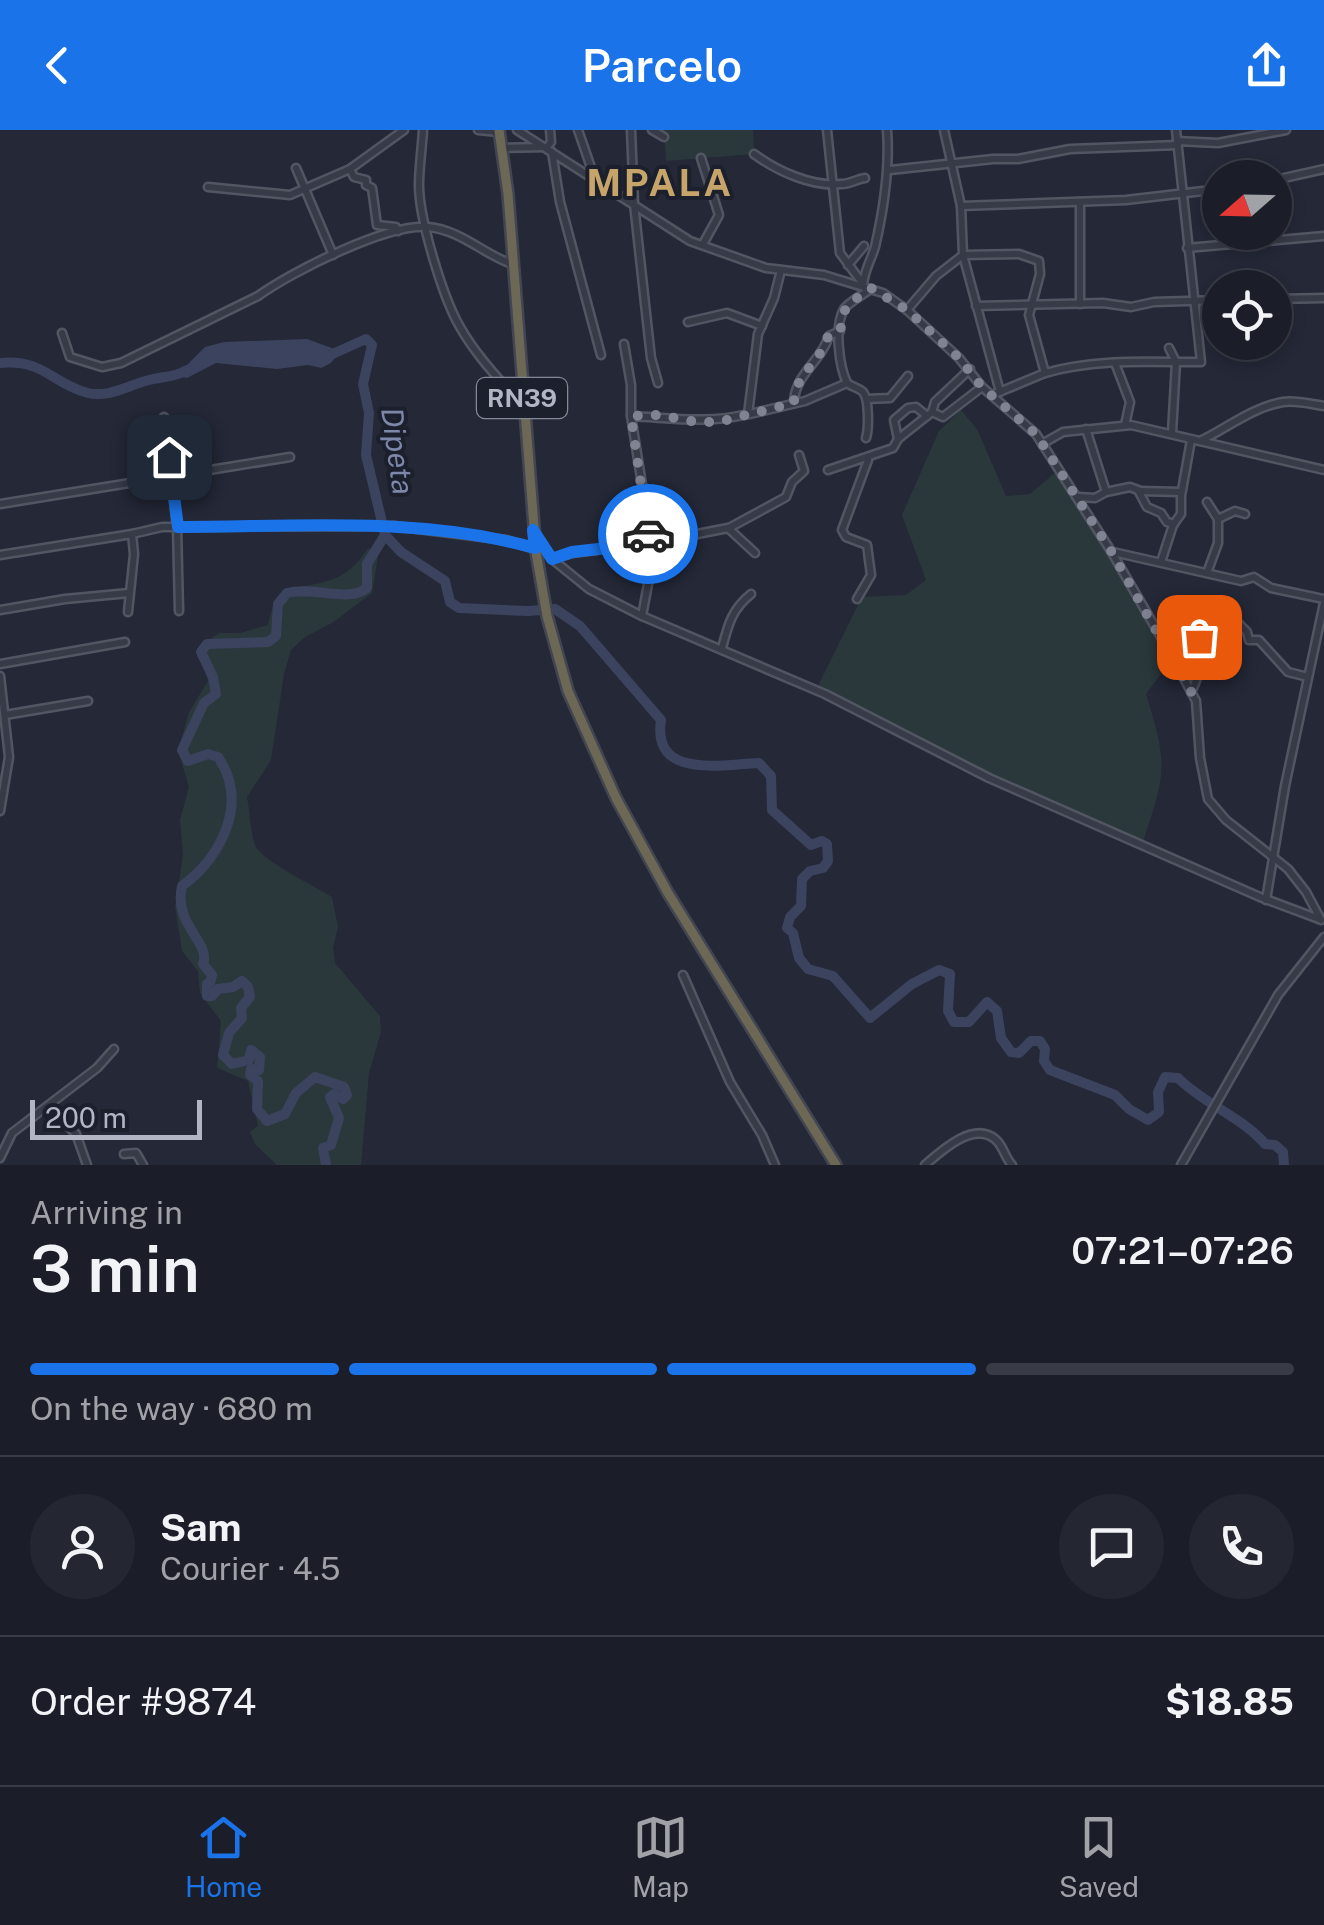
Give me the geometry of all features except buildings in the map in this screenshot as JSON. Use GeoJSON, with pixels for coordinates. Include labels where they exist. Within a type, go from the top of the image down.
{"type":"FeatureCollection","features":[{"type":"Feature","properties":{"kind":"highway","name":"RN39"},"geometry":{"type":"LineString","coordinates":[[499,131],[508,194],[535,548],[543,601],[574,706],[616,798],[668,894],[836,1165]]}},
{"type":"Feature","properties":{"kind":"street"},"geometry":{"type":"LineString","coordinates":[[208,188],[290,195],[350,169],[404,130]]}},
{"type":"Feature","properties":{"kind":"street"},"geometry":{"type":"LineString","coordinates":[[423,130],[419,186],[426,227],[458,324],[480,358],[523,407]]}},
{"type":"Feature","properties":{"kind":"street"},"geometry":{"type":"LineString","coordinates":[[478,130],[499,131]]}},
{"type":"Feature","properties":{"kind":"street"},"geometry":{"type":"LineString","coordinates":[[518,130],[690,240],[766,268],[824,275],[867,286],[907,310],[970,370],[982,387],[996,393],[1042,444],[1078,497],[1196,701],[1208,799],[1226,820],[1274,857],[1306,892],[1323,920]]}},
{"type":"Feature","properties":{"kind":"street"},"geometry":{"type":"LineString","coordinates":[[550,130],[549,149],[560,202],[601,355]]}},
{"type":"Feature","properties":{"kind":"street"},"geometry":{"type":"LineString","coordinates":[[578,130],[595,179]]}},
{"type":"Feature","properties":{"kind":"street"},"geometry":{"type":"LineString","coordinates":[[631,130],[634,204],[651,358],[658,383]]}},
{"type":"Feature","properties":{"kind":"street"},"geometry":{"type":"LineString","coordinates":[[652,130],[664,137]]}},
{"type":"Feature","properties":{"kind":"street"},"geometry":{"type":"LineString","coordinates":[[827,130],[840,253],[867,286]]}},
{"type":"Feature","properties":{"kind":"street"},"geometry":{"type":"LineString","coordinates":[[867,286],[865,267],[874,251],[890,170],[887,130]]}},
{"type":"Feature","properties":{"kind":"street"},"geometry":{"type":"LineString","coordinates":[[944,130],[960,206],[963,255],[996,393]]}},
{"type":"Feature","properties":{"kind":"street"},"geometry":{"type":"LineString","coordinates":[[996,393],[1077,364],[1200,362],[1176,130]]}},
{"type":"Feature","properties":{"kind":"street"},"geometry":{"type":"LineString","coordinates":[[890,170],[1018,159],[1070,150],[1218,143],[1286,130]]}},
{"type":"Feature","properties":{"kind":"street"},"geometry":{"type":"LineString","coordinates":[[500,148],[549,149]]}},
{"type":"Feature","properties":{"kind":"street"},"geometry":{"type":"LineString","coordinates":[[754,154],[780,172],[832,184],[865,178]]}},
{"type":"Feature","properties":{"kind":"street"},"geometry":{"type":"LineString","coordinates":[[701,158],[718,215],[703,244]]}},
{"type":"Feature","properties":{"kind":"street"},"geometry":{"type":"LineString","coordinates":[[296,168],[334,256]]}},
{"type":"Feature","properties":{"kind":"street"},"geometry":{"type":"LineString","coordinates":[[350,169],[354,177],[366,180],[372,188],[377,224],[396,226],[398,231]]}},
{"type":"Feature","properties":{"kind":"street"},"geometry":{"type":"LineString","coordinates":[[1292,176],[1324,169]]}},
{"type":"Feature","properties":{"kind":"street"},"geometry":{"type":"LineString","coordinates":[[960,206],[1080,202],[1202,191]]}},
{"type":"Feature","properties":{"kind":"street"},"geometry":{"type":"LineString","coordinates":[[1080,202],[1080,304]]}},
{"type":"Feature","properties":{"kind":"street"},"geometry":{"type":"LineString","coordinates":[[62,332],[70,357],[102,367],[121,364],[258,296],[291,274],[398,231],[426,227],[470,240],[493,257],[512,264]]}},
{"type":"Feature","properties":{"kind":"street"},"geometry":{"type":"LineString","coordinates":[[1187,248],[1324,236]]}},
{"type":"Feature","properties":{"kind":"street"},"geometry":{"type":"LineString","coordinates":[[848,265],[864,246]]}},
{"type":"Feature","properties":{"kind":"street"},"geometry":{"type":"LineString","coordinates":[[907,310],[936,276],[963,255],[1035,257],[1040,274],[1029,315],[1045,373]]}},
{"type":"Feature","properties":{"kind":"street"},"geometry":{"type":"LineString","coordinates":[[748,414],[762,326],[782,270]]}},
{"type":"Feature","properties":{"kind":"street"},"geometry":{"type":"LineString","coordinates":[[866,438],[870,426],[866,398],[864,392],[846,383],[840,368],[840,331],[846,306],[867,286]]}},
{"type":"Feature","properties":{"kind":"street"},"geometry":{"type":"LineString","coordinates":[[1292,298],[1324,298]]}},
{"type":"Feature","properties":{"kind":"street"},"geometry":{"type":"LineString","coordinates":[[976,306],[1202,303]]}},
{"type":"Feature","properties":{"kind":"street"},"geometry":{"type":"LineString","coordinates":[[688,322],[727,313],[762,326]]}},
{"type":"Feature","properties":{"kind":"street"},"geometry":{"type":"LineString","coordinates":[[794,403],[798,380],[823,353],[828,336],[840,331]]}},
{"type":"Feature","properties":{"kind":"street"},"geometry":{"type":"LineString","coordinates":[[624,344],[631,385],[639,501],[651,543],[652,563],[642,616]]}},
{"type":"Feature","properties":{"kind":"street"},"geometry":{"type":"LineString","coordinates":[[1169,348],[1176,362],[1172,433]]}},
{"type":"Feature","properties":{"kind":"street"},"geometry":{"type":"LineString","coordinates":[[1115,363],[1130,402],[1125,426]]}},
{"type":"Feature","properties":{"kind":"street"},"geometry":{"type":"LineString","coordinates":[[828,470],[868,460],[894,448],[898,439],[929,414],[935,402],[970,370]]}},
{"type":"Feature","properties":{"kind":"street"},"geometry":{"type":"LineString","coordinates":[[866,398],[890,398],[908,376]]}},
{"type":"Feature","properties":{"kind":"street"},"geometry":{"type":"LineString","coordinates":[[631,416],[719,422],[834,391],[846,383]]}},
{"type":"Feature","properties":{"kind":"street"},"geometry":{"type":"LineString","coordinates":[[898,439],[894,420],[908,408],[943,416],[982,387]]}},
{"type":"Feature","properties":{"kind":"street"},"geometry":{"type":"LineString","coordinates":[[1194,441],[1236,425],[1250,412],[1285,402],[1324,406]]}},
{"type":"Feature","properties":{"kind":"street"},"geometry":{"type":"LineString","coordinates":[[164,417],[178,527],[179,611]]}},
{"type":"Feature","properties":{"kind":"street"},"geometry":{"type":"LineString","coordinates":[[1042,444],[1062,432],[1125,426],[1172,433],[1324,470]]}},
{"type":"Feature","properties":{"kind":"street"},"geometry":{"type":"LineString","coordinates":[[1086,429],[1106,492]]}},
{"type":"Feature","properties":{"kind":"street"},"geometry":{"type":"LineString","coordinates":[[1161,562],[1174,524],[1182,514],[1182,492],[1194,441]]}},
{"type":"Feature","properties":{"kind":"street"},"geometry":{"type":"LineString","coordinates":[[552,559],[572,552],[651,543],[728,528],[786,497],[792,482],[804,471],[799,455]]}},
{"type":"Feature","properties":{"kind":"street"},"geometry":{"type":"LineString","coordinates":[[0,504],[290,457]]}},
{"type":"Feature","properties":{"kind":"street"},"geometry":{"type":"LineString","coordinates":[[857,599],[871,574],[866,545],[846,537],[842,530],[868,460]]}},
{"type":"Feature","properties":{"kind":"street"},"geometry":{"type":"LineString","coordinates":[[1078,497],[1095,498],[1130,487],[1182,492]]}},
{"type":"Feature","properties":{"kind":"street"},"geometry":{"type":"LineString","coordinates":[[1138,490],[1147,507],[1161,512],[1167,522],[1174,524]]}},
{"type":"Feature","properties":{"kind":"street"},"geometry":{"type":"LineString","coordinates":[[1207,502],[1218,519],[1218,543],[1208,573]]}},
{"type":"Feature","properties":{"kind":"street"},"geometry":{"type":"LineString","coordinates":[[1218,519],[1235,511],[1245,514]]}},
{"type":"Feature","properties":{"kind":"street"},"geometry":{"type":"LineString","coordinates":[[0,555],[178,527],[394,526],[506,540],[535,548]]}},
{"type":"Feature","properties":{"kind":"street"},"geometry":{"type":"LineString","coordinates":[[728,528],[755,553]]}},
{"type":"Feature","properties":{"kind":"street"},"geometry":{"type":"LineString","coordinates":[[533,530],[552,559],[589,589],[642,616],[825,694],[989,778],[1266,900],[1323,920]]}},
{"type":"Feature","properties":{"kind":"street"},"geometry":{"type":"LineString","coordinates":[[128,612],[134,554],[132,534]]}},
{"type":"Feature","properties":{"kind":"street"},"geometry":{"type":"LineString","coordinates":[[1111,551],[1242,581],[1254,577],[1270,588],[1324,601],[1266,900]]}},
{"type":"Feature","properties":{"kind":"street"},"geometry":{"type":"LineString","coordinates":[[0,610],[128,593]]}},
{"type":"Feature","properties":{"kind":"street"},"geometry":{"type":"LineString","coordinates":[[722,648],[737,605],[751,594]]}},
{"type":"Feature","properties":{"kind":"street"},"geometry":{"type":"LineString","coordinates":[[1191,692],[1200,672],[1196,652],[1199,637],[1216,614],[1229,614],[1247,632],[1249,640],[1259,640],[1288,672],[1308,676]]}},
{"type":"Feature","properties":{"kind":"street"},"geometry":{"type":"LineString","coordinates":[[0,664],[125,642]]}},
{"type":"Feature","properties":{"kind":"street"},"geometry":{"type":"LineString","coordinates":[[0,676],[9,757],[0,810]]}},
{"type":"Feature","properties":{"kind":"street"},"geometry":{"type":"LineString","coordinates":[[6,715],[88,701]]}},
{"type":"Feature","properties":{"kind":"street"},"geometry":{"type":"LineString","coordinates":[[1181,1165],[1278,994],[1324,937]]}},
{"type":"Feature","properties":{"kind":"street"},"geometry":{"type":"LineString","coordinates":[[683,975],[730,1082],[775,1165]]}},
{"type":"Feature","properties":{"kind":"street"},"geometry":{"type":"LineString","coordinates":[[0,1158],[12,1132],[97,1068],[114,1049]]}},
{"type":"Feature","properties":{"kind":"street"},"geometry":{"type":"LineString","coordinates":[[48,1106],[76,1134],[87,1165]]}},
{"type":"Feature","properties":{"kind":"street"},"geometry":{"type":"LineString","coordinates":[[925,1165],[950,1144],[974,1134],[986,1134],[998,1141],[1012,1165]]}},
{"type":"Feature","properties":{"kind":"street"},"geometry":{"type":"LineString","coordinates":[[124,1154],[136,1153],[143,1165]]}},
{"type":"Feature","properties":{"kind":"shaded area"},"geometry":{"type":"Polygon","coordinates":[[[664,130],[753,130],[754,154],[666,161],[664,130]]]}},
{"type":"Feature","properties":{"kind":"shaded area"},"geometry":{"type":"Polygon","coordinates":[[[961,410],[977,429],[1006,496],[1030,494],[1057,471],[1169,663],[1146,694],[1158,737],[1161,768],[1143,842],[990,775],[817,688],[862,597],[906,595],[926,580],[902,515],[939,431],[961,410]]]}},
{"type":"Feature","properties":{"kind":"shaded area"},"geometry":{"type":"Polygon","coordinates":[[[368,548],[378,556],[372,593],[291,650],[271,760],[247,797],[253,840],[259,851],[332,897],[338,927],[333,948],[335,963],[380,1016],[381,1032],[369,1073],[361,1165],[277,1165],[255,1144],[250,1132],[258,1126],[248,1081],[217,1068],[221,1021],[200,993],[198,971],[182,951],[175,907],[183,855],[180,820],[189,787],[178,751],[189,712],[208,681],[197,648],[219,633],[240,633],[268,625],[273,605],[283,590],[332,580],[351,569],[368,548]]]}},
{"type":"Feature","properties":{"kind":"water"},"geometry":{"type":"Polygon","coordinates":[[[307,339],[340,351],[321,368],[308,365],[277,369],[216,363],[187,378],[176,376],[205,347],[224,342],[307,339]]]}},
{"type":"Feature","properties":{"kind":"waterway","name":"Dipeta"},"geometry":{"type":"LineString","coordinates":[[326,1165],[323,1148],[331,1145],[339,1118],[330,1097],[334,1094],[343,1099],[347,1095],[344,1087],[315,1077],[296,1093],[285,1114],[267,1121],[257,1109],[258,1081],[250,1075],[251,1069],[259,1070],[260,1057],[251,1050],[249,1060],[232,1064],[223,1055],[229,1033],[242,1018],[241,1008],[250,997],[248,987],[242,981],[207,996],[212,975],[203,964],[202,948],[187,922],[181,900],[182,886],[209,860],[219,844],[231,810],[227,774],[218,757],[208,754],[188,761],[182,750],[204,703],[216,694],[201,652],[207,644],[268,642],[276,636],[278,604],[287,593],[350,594],[367,588],[367,564],[385,535],[366,455],[369,413],[363,384],[372,345],[366,339],[328,356]]}},
{"type":"Feature","properties":{"kind":"waterway","name":"Dipeta"},"geometry":{"type":"LineString","coordinates":[[0,363],[38,368],[76,389],[96,394],[187,370]]}},
{"type":"Feature","properties":{"kind":"waterway"},"geometry":{"type":"LineString","coordinates":[[385,535],[401,552],[445,581],[450,602],[459,608],[555,609],[580,626],[661,720],[661,739],[667,752],[679,760],[710,766],[759,763],[771,776],[772,810],[811,845],[822,841],[827,844],[828,861],[802,879],[801,906],[790,917],[787,928],[793,933],[799,958],[808,969],[833,976],[870,1018],[912,984],[939,970],[950,974],[948,1011],[954,1022],[969,1022],[987,1002],[997,1011],[1001,1038],[1011,1052],[1019,1053],[1031,1041],[1040,1041],[1050,1070],[1115,1095],[1148,1120],[1159,1112],[1158,1092],[1165,1077],[1178,1078],[1265,1144],[1275,1145],[1283,1152],[1284,1165]]}},
{"type":"Feature","properties":{"kind":"way so far"},"geometry":{"type":"LineString","coordinates":[[648,534],[631,416],[719,422],[794,403],[798,380],[817,362],[828,336],[840,331],[846,306],[871,288],[907,310],[959,358],[982,387],[1036,434],[1111,551],[1191,692],[1200,672],[1196,652],[1199,637]]}},
{"type":"Feature","properties":{"kind":"district","name":"MPALA"},"geometry":{"type":"Point","coordinates":[660,183]}},
{"type":"Feature","properties":{"kind":"route"},"geometry":{"type":"LineString","coordinates":[[169,457],[178,527],[433,528],[535,548],[533,530],[552,559],[572,552],[651,543],[648,534]]}}]}
